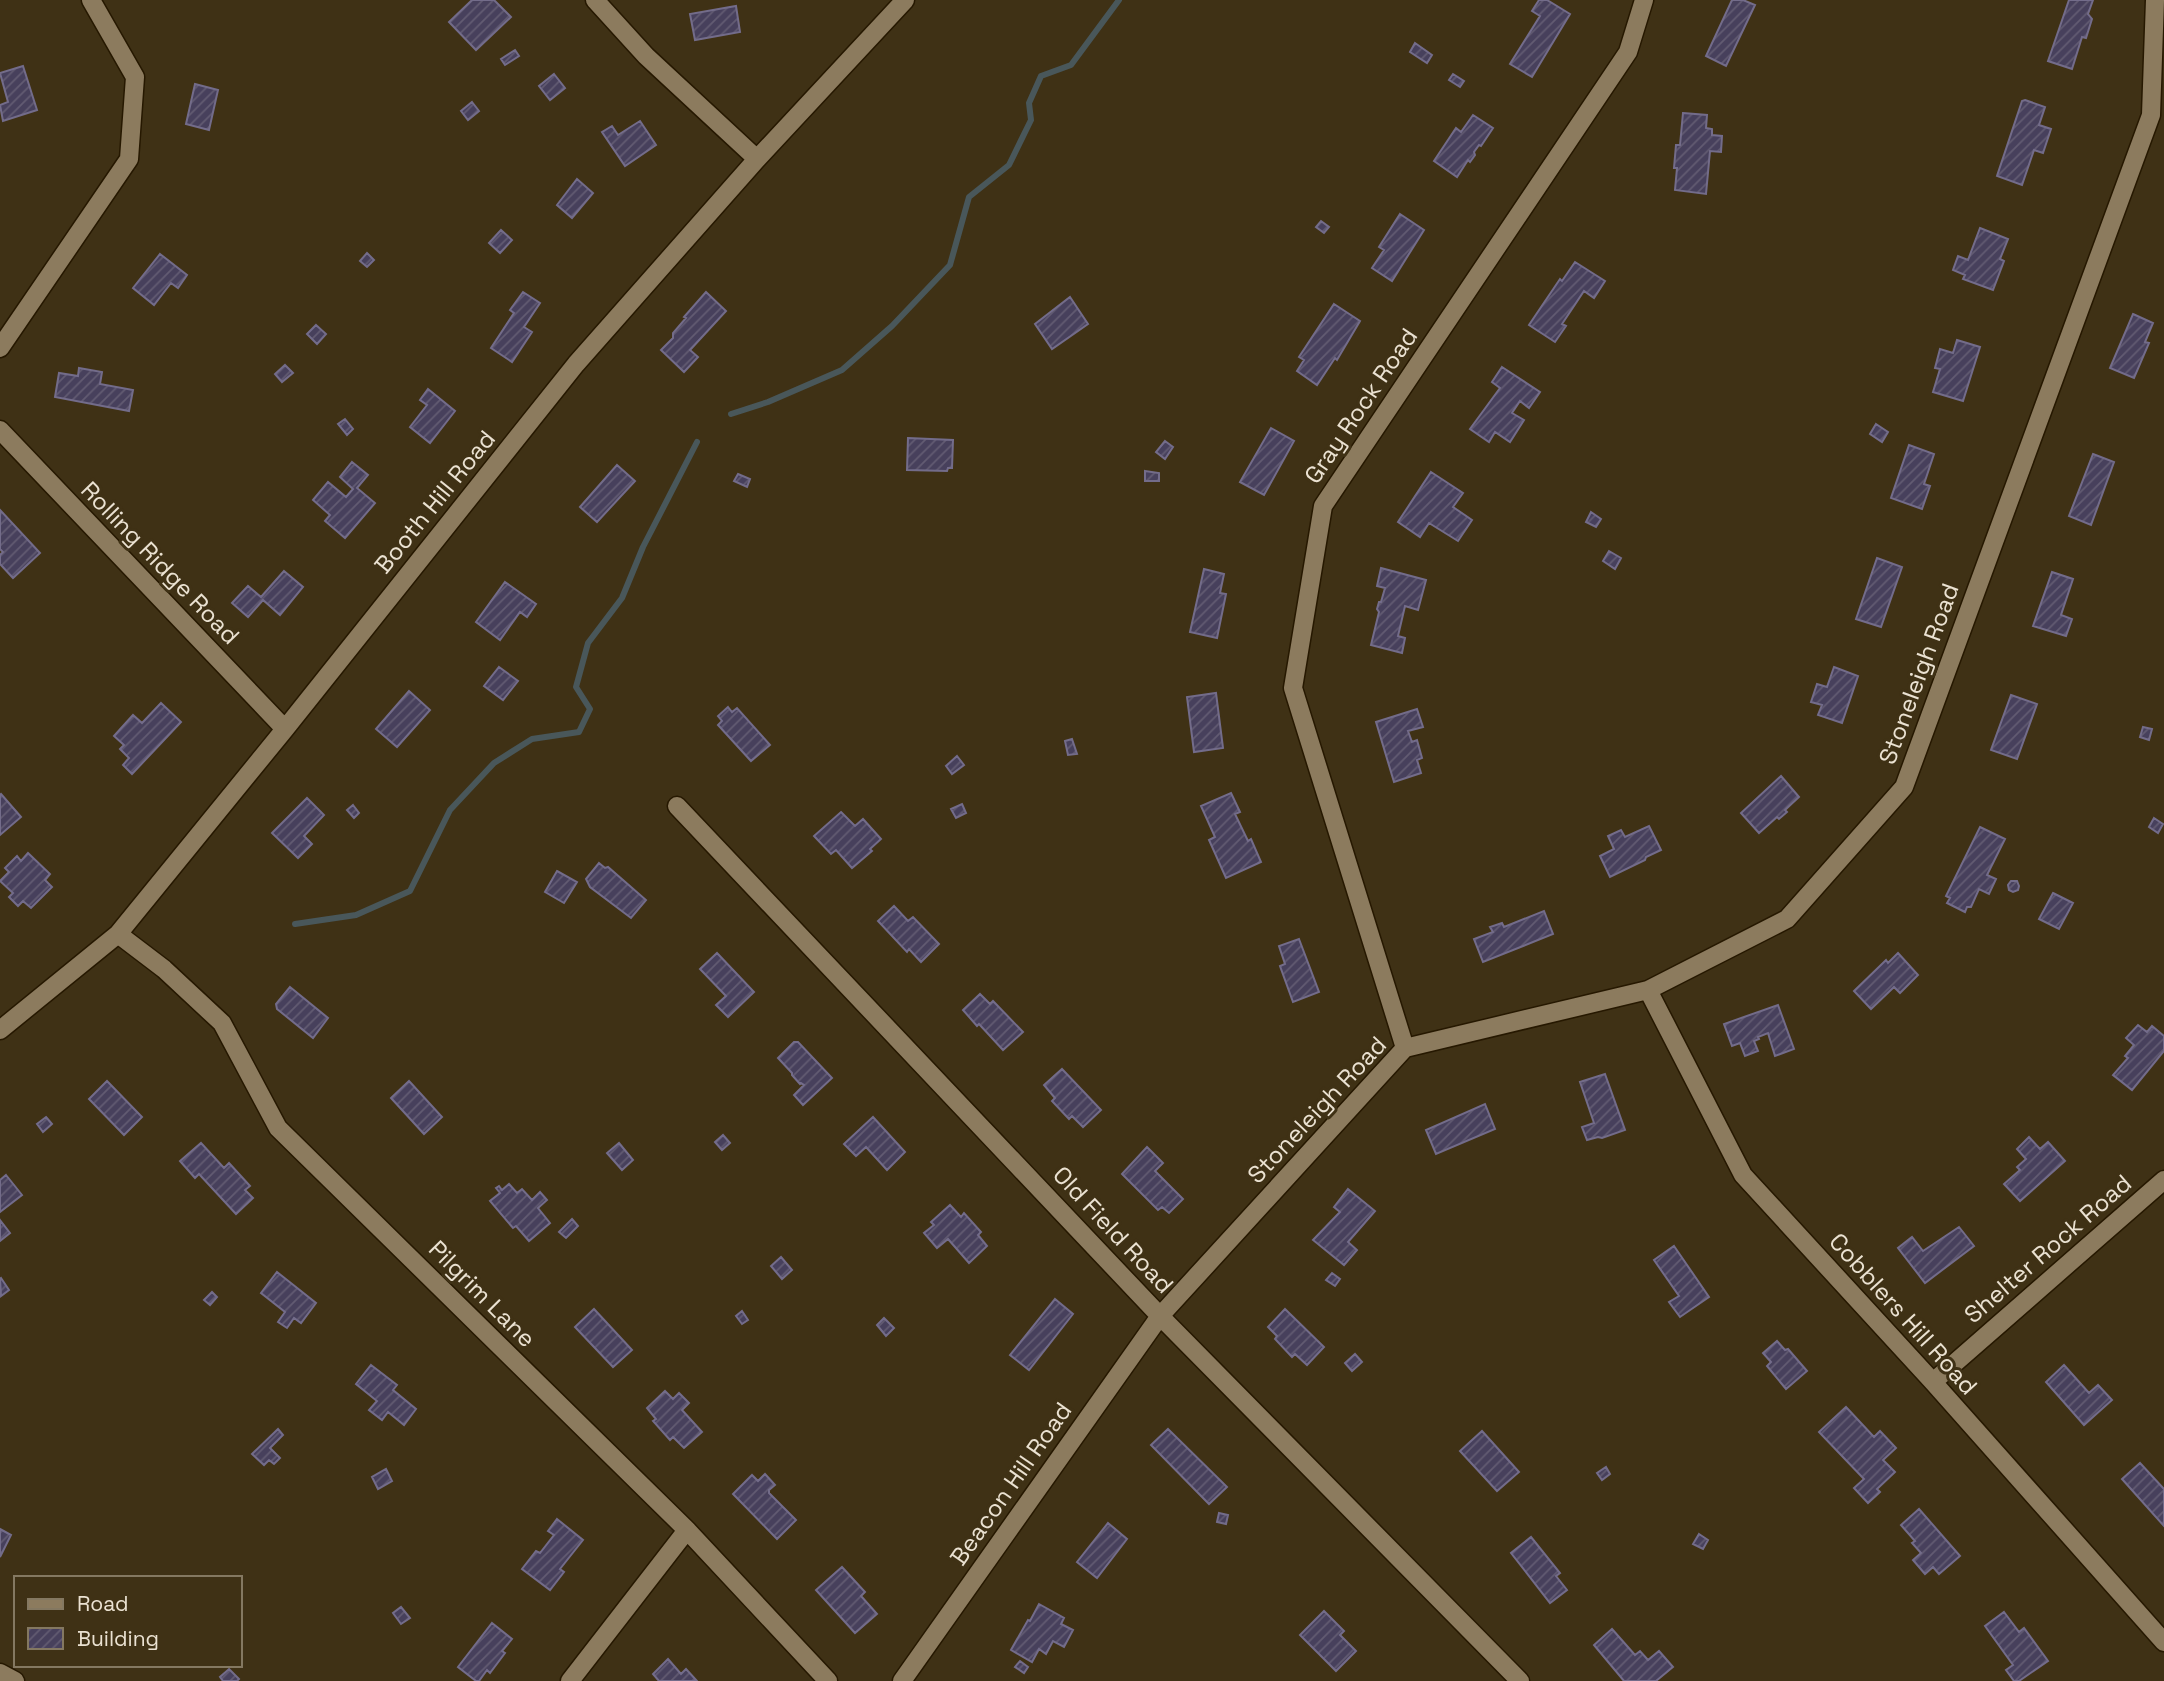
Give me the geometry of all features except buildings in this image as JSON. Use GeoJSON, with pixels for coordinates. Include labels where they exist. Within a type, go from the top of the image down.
{"type":"FeatureCollection","features":[{"type":"Feature","properties":{"kind":"street"},"geometry":{"type":"LineString","coordinates":[[0,348],[129,159],[135,77],[91,0]]}},
{"type":"Feature","properties":{"kind":"street"},"geometry":{"type":"LineString","coordinates":[[595,0],[646,56],[757,159]]}},
{"type":"Feature","properties":{"kind":"street","name":"Booth Hill Road"},"geometry":{"type":"LineString","coordinates":[[0,1030],[118,934],[576,364],[757,159],[905,0]]}},
{"type":"Feature","properties":{"kind":"street","name":"Gray Rock Road"},"geometry":{"type":"LineString","coordinates":[[1405,1048],[1293,688],[1324,506],[1628,52],[1644,0]]}},
{"type":"Feature","properties":{"kind":"street","name":"Stoneleigh Road"},"geometry":{"type":"LineString","coordinates":[[1160,1316],[1405,1048],[1648,990],[1787,919],[1904,787],[2157,117],[2155,0]]}},
{"type":"Feature","properties":{"kind":"street","name":"Rolling Ridge Road"},"geometry":{"type":"LineString","coordinates":[[0,430],[285,729]]}},
{"type":"Feature","properties":{"kind":"street","name":"Old Field Road"},"geometry":{"type":"LineString","coordinates":[[677,806],[1160,1316],[1520,1681]]}},
{"type":"Feature","properties":{"kind":"street","name":"Pilgrim Lane"},"geometry":{"type":"LineString","coordinates":[[118,934],[164,969],[222,1023],[278,1128],[687,1530],[828,1681]]}},
{"type":"Feature","properties":{"kind":"street","name":"Cobblers Hill Road"},"geometry":{"type":"LineString","coordinates":[[1648,990],[1743,1175],[1933,1382],[2164,1642]]}},
{"type":"Feature","properties":{"kind":"street","name":"Shelter Rock Road"},"geometry":{"type":"LineString","coordinates":[[1933,1382],[2164,1180]]}},
{"type":"Feature","properties":{"kind":"street","name":"Beacon Hill Road"},"geometry":{"type":"LineString","coordinates":[[902,1681],[1160,1316]]}},
{"type":"Feature","properties":{"kind":"street"},"geometry":{"type":"LineString","coordinates":[[570,1681],[687,1530]]}},
{"type":"Feature","properties":{"kind":"street"},"geometry":{"type":"LineString","coordinates":[[0,1673],[15,1681]]}},
{"type":"Feature","properties":{"kind":"waterway"},"geometry":{"type":"LineString","coordinates":[[731,414],[768,402],[842,370],[892,326],[950,265],[969,197],[1009,165],[1031,120],[1029,103],[1041,76],[1071,65],[1119,0]]}},
{"type":"Feature","properties":{"kind":"waterway"},"geometry":{"type":"LineString","coordinates":[[295,924],[356,915],[410,891],[450,810],[494,763],[532,739],[579,732],[590,709],[576,687],[588,643],[622,598],[643,547],[697,442]]}}]}
